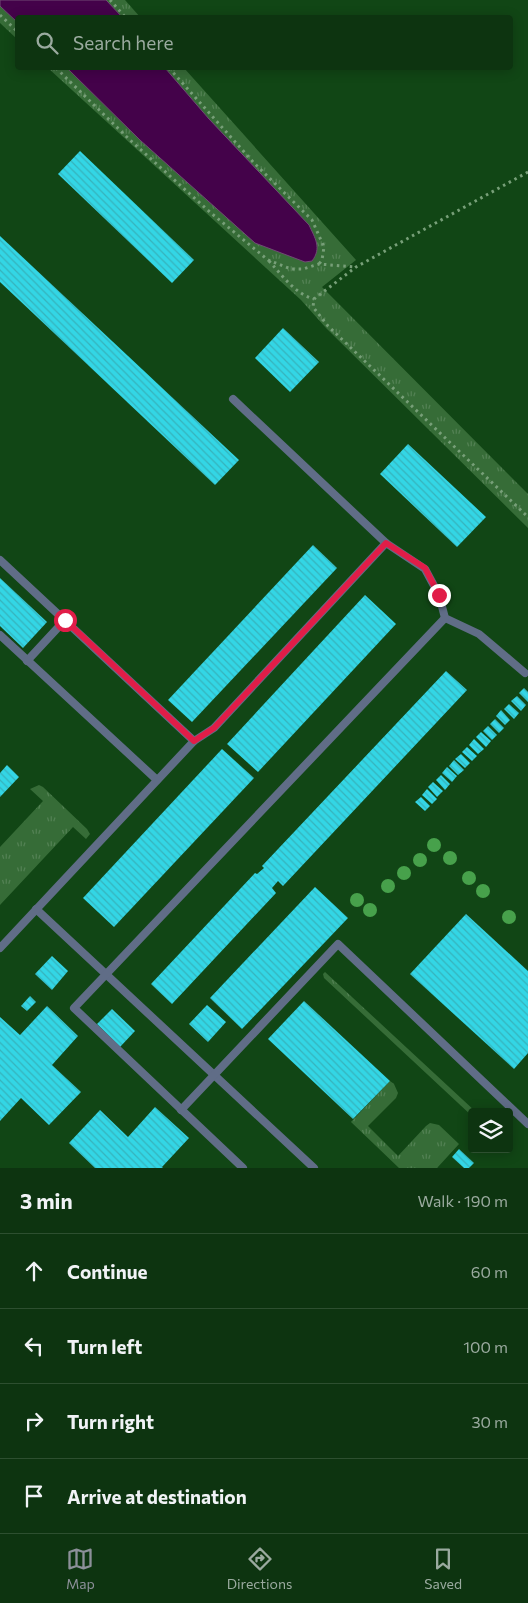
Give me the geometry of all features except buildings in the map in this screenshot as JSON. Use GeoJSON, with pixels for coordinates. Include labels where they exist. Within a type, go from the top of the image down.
{"type":"FeatureCollection","features":[{"type":"Feature","properties":{"kind":"lane"},"geometry":{"type":"LineString","coordinates":[[233,398],[386,543],[425,568],[439,595],[445,618]]}},
{"type":"Feature","properties":{"kind":"lane"},"geometry":{"type":"LineString","coordinates":[[0,948],[194,741],[214,728],[386,543]]}},
{"type":"Feature","properties":{"kind":"lane"},"geometry":{"type":"LineString","coordinates":[[0,560],[194,741]]}},
{"type":"Feature","properties":{"kind":"lane"},"geometry":{"type":"LineString","coordinates":[[445,618],[479,634],[526,673]]}},
{"type":"Feature","properties":{"kind":"lane"},"geometry":{"type":"LineString","coordinates":[[243,1168],[74,1008],[445,618]]}},
{"type":"Feature","properties":{"kind":"lane"},"geometry":{"type":"LineString","coordinates":[[27,661],[65,620]]}},
{"type":"Feature","properties":{"kind":"lane"},"geometry":{"type":"LineString","coordinates":[[0,635],[157,780]]}},
{"type":"Feature","properties":{"kind":"lane"},"geometry":{"type":"LineString","coordinates":[[36,909],[314,1168]]}},
{"type":"Feature","properties":{"kind":"lane"},"geometry":{"type":"LineString","coordinates":[[181,1110],[338,944],[528,1124]]}},
{"type":"Feature","properties":{"kind":"lane"},"geometry":{"type":"LineString","coordinates":[[228,1168],[235,1160]]}},
{"type":"Feature","properties":{"kind":"path"},"geometry":{"type":"LineString","coordinates":[[110,0],[123,15]]}},
{"type":"Feature","properties":{"kind":"path"},"geometry":{"type":"LineString","coordinates":[[0,15],[15,29]]}},
{"type":"Feature","properties":{"kind":"path"},"geometry":{"type":"LineString","coordinates":[[58,70],[130,140],[268,260],[289,283],[304,296],[314,299]]}},
{"type":"Feature","properties":{"kind":"path"},"geometry":{"type":"LineString","coordinates":[[171,70],[254,163],[312,220],[324,247],[322,260],[319,264]]}},
{"type":"Feature","properties":{"kind":"path"},"geometry":{"type":"LineString","coordinates":[[314,299],[356,267],[528,172]]}},
{"type":"Feature","properties":{"kind":"path"},"geometry":{"type":"LineString","coordinates":[[268,260],[291,269],[303,269],[319,264],[356,267]]}},
{"type":"Feature","properties":{"kind":"path"},"geometry":{"type":"LineString","coordinates":[[314,299],[314,307],[328,326],[528,516]]}},
{"type":"Feature","properties":{"kind":"green space"},"geometry":{"type":"Polygon","coordinates":[[[106,0],[125,0],[138,15],[120,15],[106,0]]]}},
{"type":"Feature","properties":{"kind":"green space"},"geometry":{"type":"Polygon","coordinates":[[[0,6],[15,20],[15,37],[0,23],[0,6]]]}},
{"type":"Feature","properties":{"kind":"green space"},"geometry":{"type":"Polygon","coordinates":[[[50,70],[69,70],[140,140],[209,119],[167,70],[186,70],[356,260],[322,287],[528,494],[528,528],[326,328],[301,300],[50,70]]]}},
{"type":"Feature","properties":{"kind":"green space"},"geometry":{"type":"Polygon","coordinates":[[[39,785],[87,829],[90,834],[86,839],[73,827],[0,905],[0,847],[43,801],[30,789],[39,785]]]}},
{"type":"Feature","properties":{"kind":"green space"},"geometry":{"type":"Polygon","coordinates":[[[325,972],[472,1108],[468,1108],[468,1112],[324,978],[323,974],[325,972]]]}},
{"type":"Feature","properties":{"kind":"green space"},"geometry":{"type":"Polygon","coordinates":[[[390,1081],[394,1084],[398,1093],[396,1098],[368,1126],[398,1156],[426,1126],[430,1123],[439,1125],[459,1144],[437,1168],[399,1168],[351,1122],[390,1081]]]}},
{"type":"Feature","properties":{"kind":"shaded area"},"geometry":{"type":"Polygon","coordinates":[[[0,0],[106,0],[120,15],[15,15],[15,20],[0,6],[0,0]]]}},
{"type":"Feature","properties":{"kind":"shaded area"},"geometry":{"type":"Polygon","coordinates":[[[69,70],[167,70],[209,119],[309,225],[317,247],[317,252],[312,261],[305,262],[255,243],[140,140],[69,70]]]}},
{"type":"Feature","properties":{"kind":"route"},"geometry":{"type":"LineString","coordinates":[[65,620],[194,741],[214,728],[386,543],[425,568],[439,595]]}}]}
